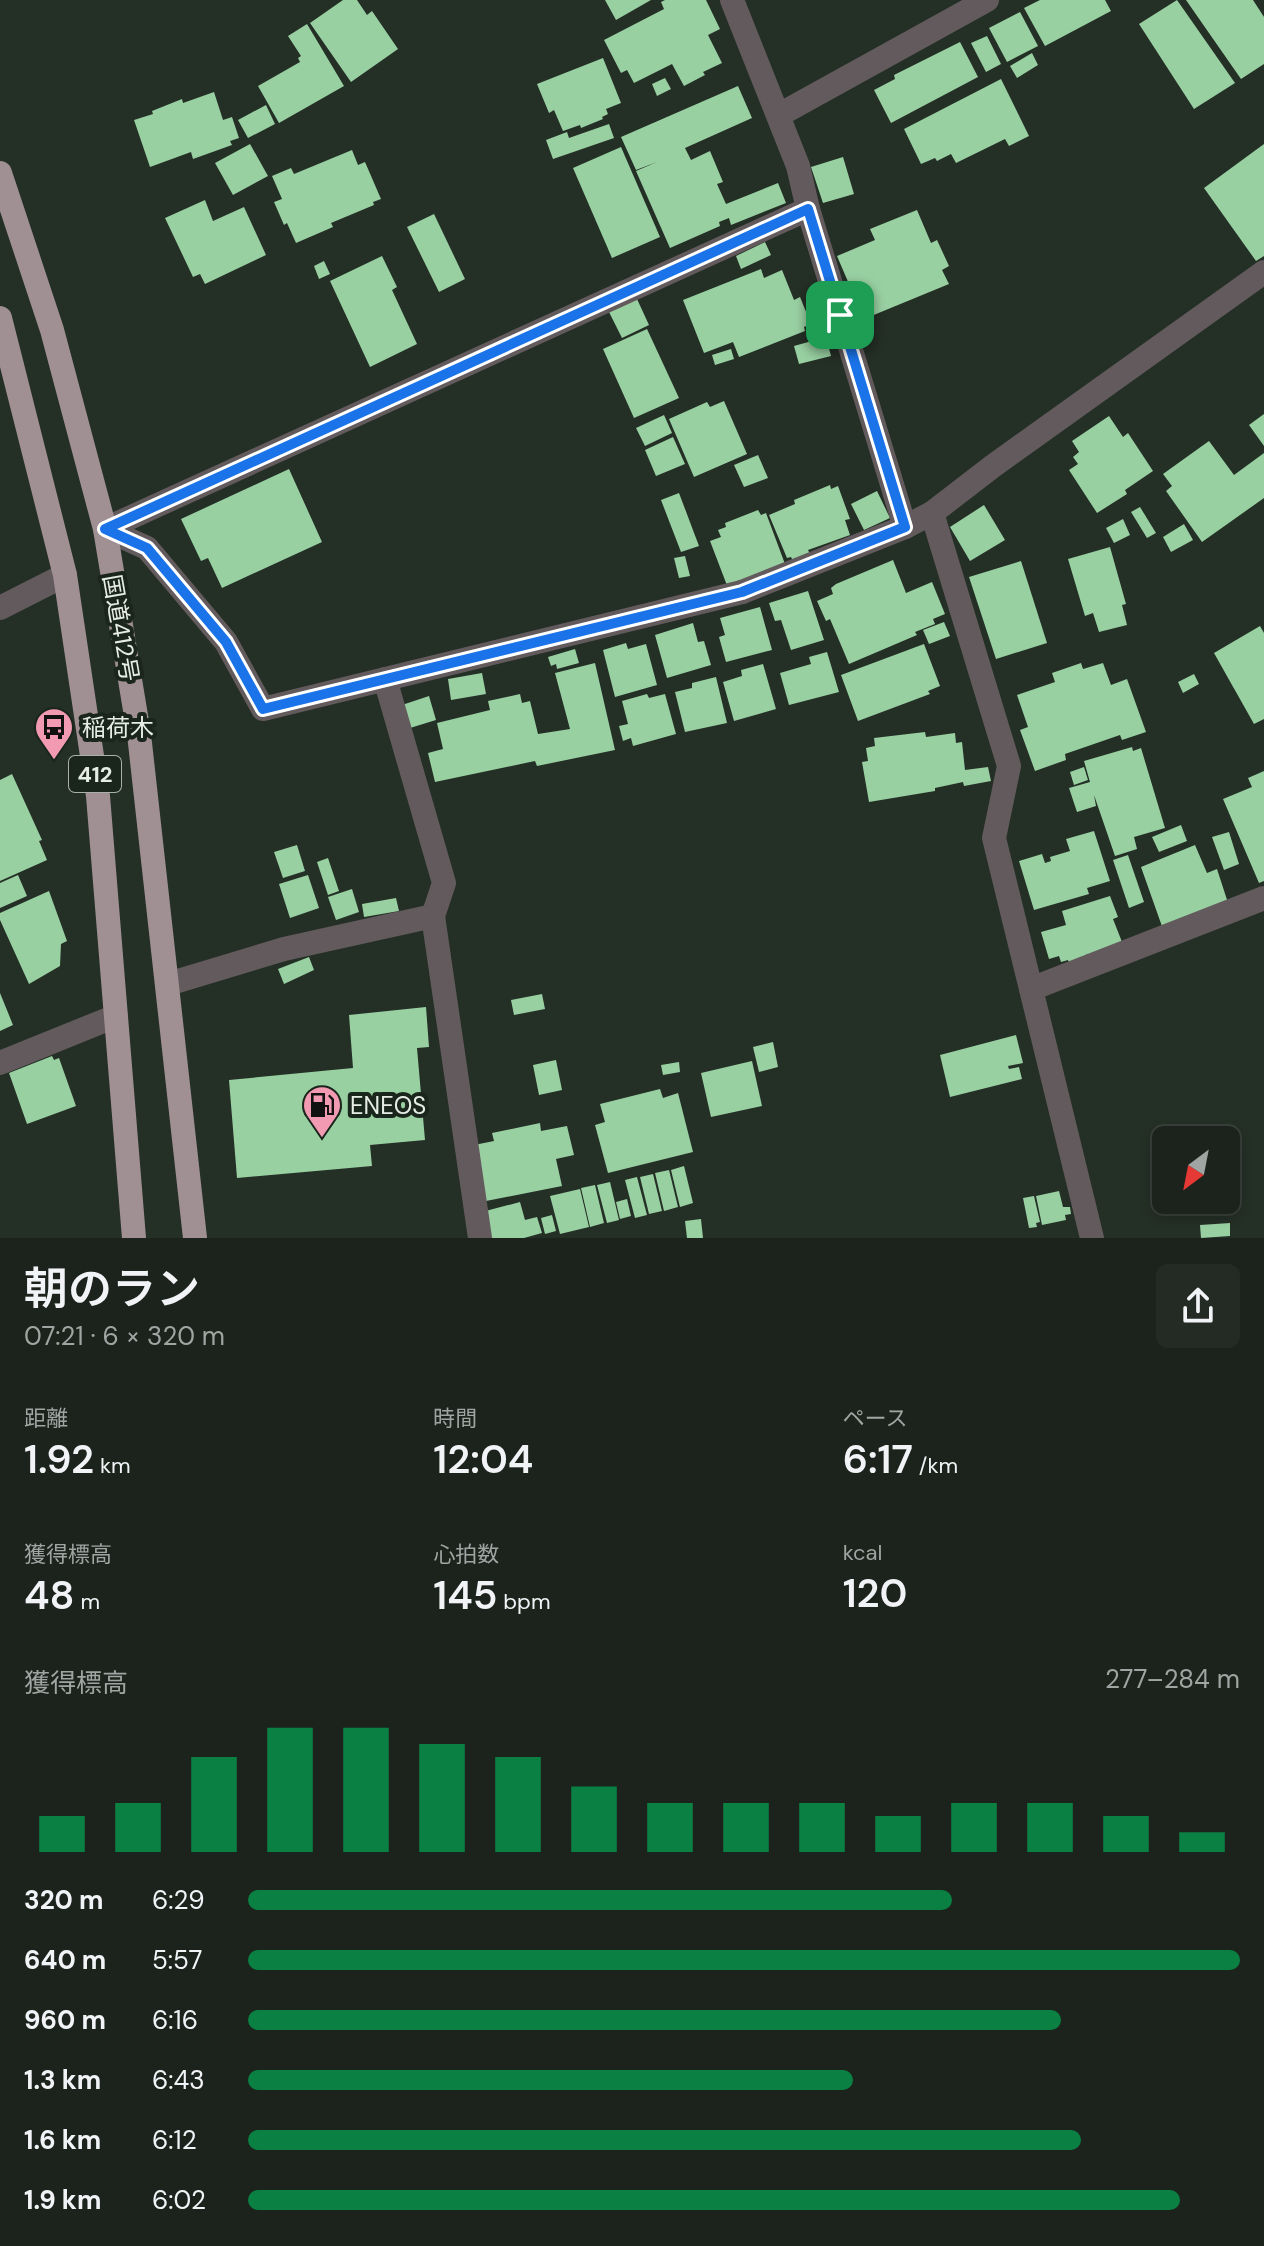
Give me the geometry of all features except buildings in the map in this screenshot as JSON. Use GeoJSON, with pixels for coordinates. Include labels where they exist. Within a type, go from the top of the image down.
{"type":"FeatureCollection","features":[{"type":"Feature","properties":{"kind":"highway","name":"国道412号"},"geometry":{"type":"LineString","coordinates":[[0,173],[52,330],[105,529],[139,734],[195,1238]]}},
{"type":"Feature","properties":{"kind":"highway","name":"国道412号"},"geometry":{"type":"LineString","coordinates":[[0,319],[65,575],[98,796],[134,1238]]}},
{"type":"Feature","properties":{"kind":"street"},"geometry":{"type":"LineString","coordinates":[[732,0],[798,166],[808,209],[905,527]]}},
{"type":"Feature","properties":{"kind":"street"},"geometry":{"type":"LineString","coordinates":[[779,115],[987,0]]}},
{"type":"Feature","properties":{"kind":"street"},"geometry":{"type":"LineString","coordinates":[[105,529],[808,209]]}},
{"type":"Feature","properties":{"kind":"street"},"geometry":{"type":"LineString","coordinates":[[105,529],[147,548],[226,642],[263,709],[742,592],[905,527],[932,513],[1264,272]]}},
{"type":"Feature","properties":{"kind":"street"},"geometry":{"type":"LineString","coordinates":[[932,513],[1009,766],[994,838],[1092,1238]]}},
{"type":"Feature","properties":{"kind":"street"},"geometry":{"type":"LineString","coordinates":[[0,608],[65,575]]}},
{"type":"Feature","properties":{"kind":"street"},"geometry":{"type":"LineString","coordinates":[[385,679],[444,883],[433,916],[480,1238]]}},
{"type":"Feature","properties":{"kind":"street"},"geometry":{"type":"LineString","coordinates":[[1031,989],[1264,898]]}},
{"type":"Feature","properties":{"kind":"street"},"geometry":{"type":"LineString","coordinates":[[168,984],[284,949],[433,916]]}},
{"type":"Feature","properties":{"kind":"street"},"geometry":{"type":"LineString","coordinates":[[0,1063],[116,1016]]}},
{"type":"Feature","properties":{"kind":"place","name":"稲荷木"},"geometry":{"type":"Point","coordinates":[54,761]}},
{"type":"Feature","properties":{"kind":"place","name":"ENEOS"},"geometry":{"type":"Point","coordinates":[322,1139]}},
{"type":"Feature","properties":{"kind":"route"},"geometry":{"type":"LineString","coordinates":[[808,209],[840,315],[905,527],[742,592],[263,709],[226,642],[147,548],[105,529],[808,209]]}}]}
